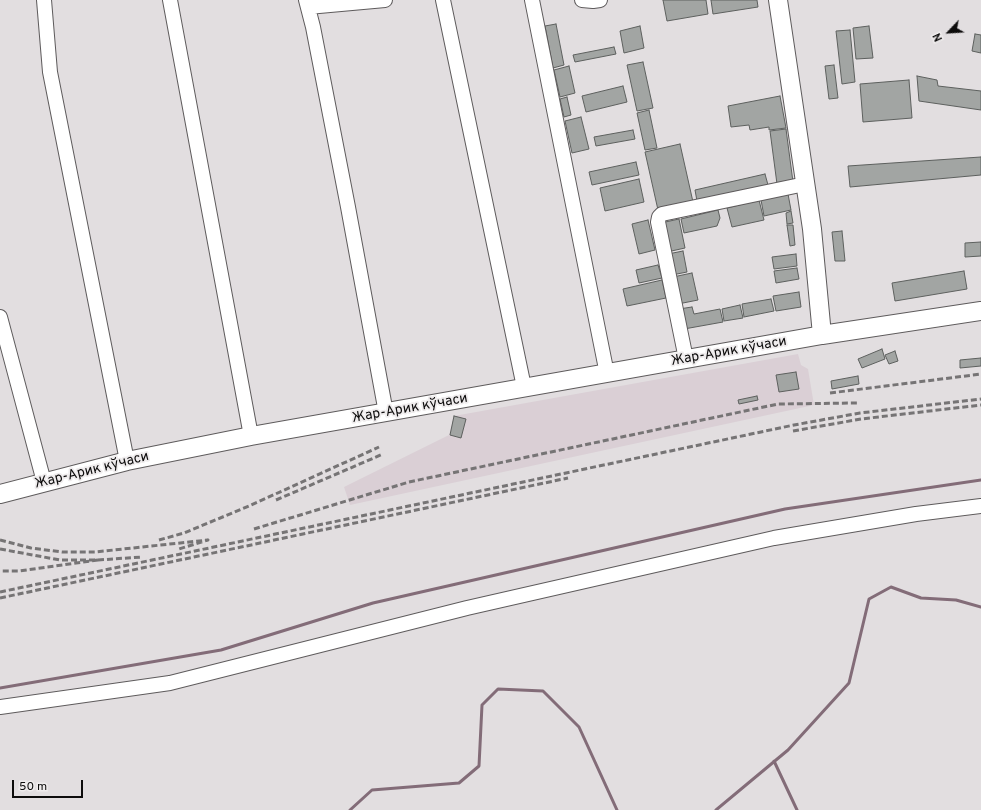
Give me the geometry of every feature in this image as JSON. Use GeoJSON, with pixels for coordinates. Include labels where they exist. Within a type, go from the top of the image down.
{"type":"FeatureCollection","features":[{"type":"Feature","properties":{"kind":"main road"},"geometry":{"type":"LineString","coordinates":[[778,0],[812,230],[822,335]]}},
{"type":"Feature","properties":{"kind":"main road","name":"Жар-Арик кўчаси"},"geometry":{"type":"LineString","coordinates":[[0,494],[127,461],[251,436],[822,335],[981,311]]}},
{"type":"Feature","properties":{"kind":"street"},"geometry":{"type":"LineString","coordinates":[[44,0],[50,72],[127,461]]}},
{"type":"Feature","properties":{"kind":"street"},"geometry":{"type":"LineString","coordinates":[[170,0],[251,436]]}},
{"type":"Feature","properties":{"kind":"street"},"geometry":{"type":"LineString","coordinates":[[385,0],[307,4],[349,215],[386,413]]}},
{"type":"Feature","properties":{"kind":"street"},"geometry":{"type":"LineString","coordinates":[[443,0],[524,387]]}},
{"type":"Feature","properties":{"kind":"street"},"geometry":{"type":"LineString","coordinates":[[532,0],[607,374]]}},
{"type":"Feature","properties":{"kind":"street"},"geometry":{"type":"LineString","coordinates":[[582,0],[600,0]]}},
{"type":"Feature","properties":{"kind":"street"},"geometry":{"type":"LineString","coordinates":[[686,359],[658,222],[659,217],[662,214],[805,184]]}},
{"type":"Feature","properties":{"kind":"street"},"geometry":{"type":"LineString","coordinates":[[0,317],[44,482]]}},
{"type":"Feature","properties":{"kind":"street"},"geometry":{"type":"LineString","coordinates":[[0,707],[170,683],[467,608],[774,538],[916,514],[981,506]]}},
{"type":"Feature","properties":{"kind":"shaded area"},"geometry":{"type":"Polygon","coordinates":[[[798,354],[801,365],[808,369],[814,405],[350,505],[344,487],[449,435],[454,416],[798,354]]]}},
{"type":"Feature","properties":{"kind":"building"},"geometry":{"type":"Polygon","coordinates":[[[663,0],[706,0],[708,14],[667,21],[663,0]]]}},
{"type":"Feature","properties":{"kind":"building"},"geometry":{"type":"Polygon","coordinates":[[[711,0],[757,0],[758,7],[713,14],[711,0]]]}},
{"type":"Feature","properties":{"kind":"building"},"geometry":{"type":"Polygon","coordinates":[[[556,24],[564,65],[553,68],[545,26],[556,24]]]}},
{"type":"Feature","properties":{"kind":"building"},"geometry":{"type":"Polygon","coordinates":[[[640,26],[644,48],[624,53],[620,31],[640,26]]]}},
{"type":"Feature","properties":{"kind":"building"},"geometry":{"type":"Polygon","coordinates":[[[869,26],[873,58],[856,59],[853,28],[869,26]]]}},
{"type":"Feature","properties":{"kind":"building"},"geometry":{"type":"Polygon","coordinates":[[[850,30],[855,82],[842,84],[836,31],[850,30]]]}},
{"type":"Feature","properties":{"kind":"building"},"geometry":{"type":"Polygon","coordinates":[[[975,34],[981,35],[981,53],[972,51],[975,34]]]}},
{"type":"Feature","properties":{"kind":"building"},"geometry":{"type":"Polygon","coordinates":[[[614,47],[616,54],[575,62],[573,55],[614,47]]]}},
{"type":"Feature","properties":{"kind":"building"},"geometry":{"type":"Polygon","coordinates":[[[643,62],[653,108],[637,111],[627,65],[643,62]]]}},
{"type":"Feature","properties":{"kind":"building"},"geometry":{"type":"Polygon","coordinates":[[[834,65],[838,98],[829,99],[825,66],[834,65]]]}},
{"type":"Feature","properties":{"kind":"building"},"geometry":{"type":"Polygon","coordinates":[[[569,66],[575,93],[560,97],[554,70],[569,66]]]}},
{"type":"Feature","properties":{"kind":"building"},"geometry":{"type":"Polygon","coordinates":[[[917,76],[937,80],[938,86],[981,91],[981,110],[919,101],[917,76]]]}},
{"type":"Feature","properties":{"kind":"building"},"geometry":{"type":"Polygon","coordinates":[[[909,80],[912,118],[863,122],[860,84],[909,80]]]}},
{"type":"Feature","properties":{"kind":"building"},"geometry":{"type":"Polygon","coordinates":[[[623,86],[627,102],[586,112],[582,96],[623,86]]]}},
{"type":"Feature","properties":{"kind":"building"},"geometry":{"type":"Polygon","coordinates":[[[780,96],[786,128],[769,130],[769,127],[750,130],[749,125],[731,127],[728,106],[780,96]]]}},
{"type":"Feature","properties":{"kind":"building"},"geometry":{"type":"Polygon","coordinates":[[[567,97],[571,115],[564,117],[560,99],[567,97]]]}},
{"type":"Feature","properties":{"kind":"building"},"geometry":{"type":"Polygon","coordinates":[[[649,110],[657,148],[645,150],[637,113],[649,110]]]}},
{"type":"Feature","properties":{"kind":"building"},"geometry":{"type":"Polygon","coordinates":[[[581,117],[589,149],[572,153],[565,121],[581,117]]]}},
{"type":"Feature","properties":{"kind":"building"},"geometry":{"type":"Polygon","coordinates":[[[786,129],[793,182],[777,184],[770,131],[786,129]]]}},
{"type":"Feature","properties":{"kind":"building"},"geometry":{"type":"Polygon","coordinates":[[[633,130],[635,139],[596,146],[594,137],[633,130]]]}},
{"type":"Feature","properties":{"kind":"building"},"geometry":{"type":"Polygon","coordinates":[[[680,144],[693,202],[658,210],[645,152],[680,144]]]}},
{"type":"Feature","properties":{"kind":"building"},"geometry":{"type":"Polygon","coordinates":[[[981,157],[981,175],[850,187],[848,166],[981,157]]]}},
{"type":"Feature","properties":{"kind":"building"},"geometry":{"type":"Polygon","coordinates":[[[636,162],[639,175],[592,185],[589,172],[636,162]]]}},
{"type":"Feature","properties":{"kind":"building"},"geometry":{"type":"Polygon","coordinates":[[[765,174],[768,185],[697,201],[695,190],[765,174]]]}},
{"type":"Feature","properties":{"kind":"building"},"geometry":{"type":"Polygon","coordinates":[[[639,179],[644,202],[605,211],[600,188],[639,179]]]}},
{"type":"Feature","properties":{"kind":"building"},"geometry":{"type":"Polygon","coordinates":[[[788,194],[791,210],[764,216],[761,200],[788,194]]]}},
{"type":"Feature","properties":{"kind":"building"},"geometry":{"type":"Polygon","coordinates":[[[759,200],[764,220],[732,227],[727,208],[759,200]]]}},
{"type":"Feature","properties":{"kind":"building"},"geometry":{"type":"Polygon","coordinates":[[[718,210],[720,218],[717,226],[684,233],[681,219],[718,210]]]}},
{"type":"Feature","properties":{"kind":"building"},"geometry":{"type":"Polygon","coordinates":[[[791,211],[793,223],[787,224],[786,213],[791,211]]]}},
{"type":"Feature","properties":{"kind":"building"},"geometry":{"type":"Polygon","coordinates":[[[679,219],[685,248],[667,252],[661,223],[679,219]]]}},
{"type":"Feature","properties":{"kind":"building"},"geometry":{"type":"Polygon","coordinates":[[[648,220],[655,250],[639,254],[632,224],[648,220]]]}},
{"type":"Feature","properties":{"kind":"building"},"geometry":{"type":"Polygon","coordinates":[[[787,225],[793,225],[795,245],[790,246],[787,225]]]}},
{"type":"Feature","properties":{"kind":"building"},"geometry":{"type":"Polygon","coordinates":[[[842,231],[845,261],[835,261],[832,232],[842,231]]]}},
{"type":"Feature","properties":{"kind":"building"},"geometry":{"type":"Polygon","coordinates":[[[981,242],[981,256],[965,257],[965,243],[981,242]]]}},
{"type":"Feature","properties":{"kind":"building"},"geometry":{"type":"Polygon","coordinates":[[[683,251],[687,272],[672,275],[668,254],[683,251]]]}},
{"type":"Feature","properties":{"kind":"building"},"geometry":{"type":"Polygon","coordinates":[[[796,254],[797,266],[774,269],[772,257],[796,254]]]}},
{"type":"Feature","properties":{"kind":"building"},"geometry":{"type":"Polygon","coordinates":[[[658,265],[662,278],[639,283],[636,270],[658,265]]]}},
{"type":"Feature","properties":{"kind":"building"},"geometry":{"type":"Polygon","coordinates":[[[797,268],[799,279],[776,283],[774,271],[797,268]]]}},
{"type":"Feature","properties":{"kind":"building"},"geometry":{"type":"Polygon","coordinates":[[[964,271],[967,289],[895,301],[892,283],[964,271]]]}},
{"type":"Feature","properties":{"kind":"building"},"geometry":{"type":"Polygon","coordinates":[[[692,273],[698,300],[678,304],[673,277],[692,273]]]}},
{"type":"Feature","properties":{"kind":"building"},"geometry":{"type":"Polygon","coordinates":[[[662,280],[666,298],[627,306],[623,289],[662,280]]]}},
{"type":"Feature","properties":{"kind":"building"},"geometry":{"type":"Polygon","coordinates":[[[799,292],[801,307],[776,311],[773,296],[799,292]]]}},
{"type":"Feature","properties":{"kind":"building"},"geometry":{"type":"Polygon","coordinates":[[[771,299],[774,311],[744,317],[742,304],[771,299]]]}},
{"type":"Feature","properties":{"kind":"building"},"geometry":{"type":"Polygon","coordinates":[[[740,305],[743,318],[724,321],[722,309],[740,305]]]}},
{"type":"Feature","properties":{"kind":"building"},"geometry":{"type":"Polygon","coordinates":[[[692,307],[694,314],[720,309],[723,322],[684,329],[679,309],[692,307]]]}},
{"type":"Feature","properties":{"kind":"building"},"geometry":{"type":"Polygon","coordinates":[[[882,349],[885,359],[862,368],[858,359],[882,349]]]}},
{"type":"Feature","properties":{"kind":"building"},"geometry":{"type":"Polygon","coordinates":[[[895,351],[898,361],[889,364],[885,355],[895,351]]]}},
{"type":"Feature","properties":{"kind":"building"},"geometry":{"type":"Polygon","coordinates":[[[981,358],[981,366],[960,368],[960,360],[981,358]]]}},
{"type":"Feature","properties":{"kind":"building"},"geometry":{"type":"Polygon","coordinates":[[[796,372],[799,389],[779,392],[776,375],[796,372]]]}},
{"type":"Feature","properties":{"kind":"building"},"geometry":{"type":"Polygon","coordinates":[[[858,376],[859,384],[832,389],[831,381],[858,376]]]}},
{"type":"Feature","properties":{"kind":"building"},"geometry":{"type":"Polygon","coordinates":[[[757,396],[758,400],[739,404],[738,400],[757,396]]]}},
{"type":"Feature","properties":{"kind":"building"},"geometry":{"type":"Polygon","coordinates":[[[454,416],[466,419],[461,438],[450,435],[454,416]]]}},
{"type":"Feature","properties":{"kind":"waterway"},"geometry":{"type":"LineString","coordinates":[[0,688],[221,650],[373,603],[785,509],[981,480]]}},
{"type":"Feature","properties":{"kind":"waterway"},"geometry":{"type":"LineString","coordinates":[[716,810],[788,750],[849,683],[869,599],[891,587],[921,598],[956,600],[981,607]]}},
{"type":"Feature","properties":{"kind":"waterway"},"geometry":{"type":"LineString","coordinates":[[350,810],[372,790],[459,783],[479,766],[482,705],[498,689],[543,691],[579,727],[617,810]]}},
{"type":"Feature","properties":{"kind":"waterway"},"geometry":{"type":"LineString","coordinates":[[774,761],[797,810]]}},
{"type":"Feature","properties":{"kind":"railway"},"geometry":{"type":"LineString","coordinates":[[830,393],[981,374]]}},
{"type":"Feature","properties":{"kind":"railway"},"geometry":{"type":"LineString","coordinates":[[0,592],[794,425],[860,413],[981,399]]}},
{"type":"Feature","properties":{"kind":"railway"},"geometry":{"type":"LineString","coordinates":[[254,529],[409,482],[778,404],[857,403]]}},
{"type":"Feature","properties":{"kind":"railway"},"geometry":{"type":"LineString","coordinates":[[793,431],[861,419],[981,405]]}},
{"type":"Feature","properties":{"kind":"railway"},"geometry":{"type":"LineString","coordinates":[[159,540],[184,533],[249,506],[379,447]]}},
{"type":"Feature","properties":{"kind":"railway"},"geometry":{"type":"LineString","coordinates":[[276,500],[383,454]]}},
{"type":"Feature","properties":{"kind":"railway"},"geometry":{"type":"LineString","coordinates":[[0,598],[568,478]]}},
{"type":"Feature","properties":{"kind":"railway"},"geometry":{"type":"LineString","coordinates":[[0,540],[31,548],[62,552],[95,552],[208,540],[179,549]]}},
{"type":"Feature","properties":{"kind":"railway"},"geometry":{"type":"LineString","coordinates":[[0,549],[60,560],[98,560],[19,571],[0,571]]}},
{"type":"Feature","properties":{"kind":"railway"},"geometry":{"type":"LineString","coordinates":[[98,560],[142,557]]}}]}
